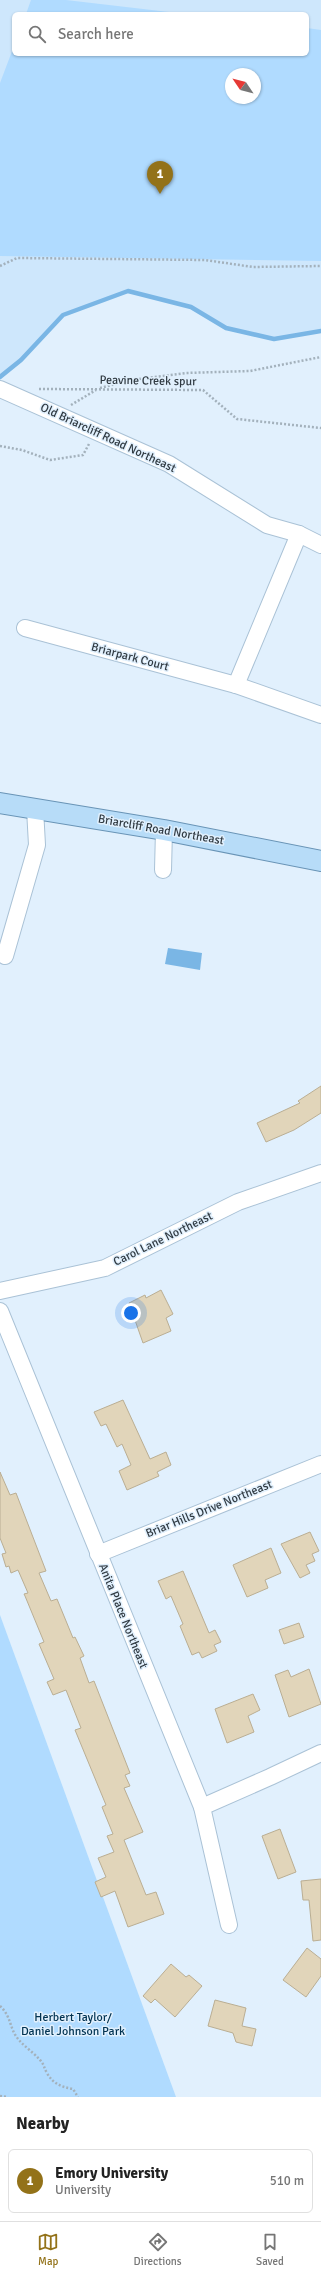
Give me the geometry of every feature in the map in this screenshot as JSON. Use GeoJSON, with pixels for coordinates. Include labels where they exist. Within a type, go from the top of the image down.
{"type":"FeatureCollection","features":[{"type":"Feature","properties":{"kind":"main road","name":"Briarcliff Road Northeast"},"geometry":{"type":"LineString","coordinates":[[0,803],[164,830],[321,861]]}},
{"type":"Feature","properties":{"kind":"street","name":"Old Briarcliff Road Northeast"},"geometry":{"type":"LineString","coordinates":[[6,390],[56,415],[97,430],[169,464],[267,525],[299,534],[321,545]]}},
{"type":"Feature","properties":{"kind":"street"},"geometry":{"type":"LineString","coordinates":[[236,685],[299,534]]}},
{"type":"Feature","properties":{"kind":"street","name":"Briarpark Court"},"geometry":{"type":"LineString","coordinates":[[25,628],[236,685],[321,715]]}},
{"type":"Feature","properties":{"kind":"street"},"geometry":{"type":"LineString","coordinates":[[5,956],[37,845],[35,809]]}},
{"type":"Feature","properties":{"kind":"street"},"geometry":{"type":"LineString","coordinates":[[163,870],[164,830]]}},
{"type":"Feature","properties":{"kind":"street","name":"Carol Lane Northeast"},"geometry":{"type":"LineString","coordinates":[[0,1291],[105,1268],[238,1202],[321,1173]]}},
{"type":"Feature","properties":{"kind":"street","name":"Anita Place Northeast"},"geometry":{"type":"LineString","coordinates":[[0,1311],[202,1807],[229,1925]]}},
{"type":"Feature","properties":{"kind":"street","name":"Briar Hills Drive Northeast"},"geometry":{"type":"LineString","coordinates":[[98,1554],[321,1464]]}},
{"type":"Feature","properties":{"kind":"street"},"geometry":{"type":"LineString","coordinates":[[202,1807],[270,1778],[321,1753]]}},
{"type":"Feature","properties":{"kind":"path"},"geometry":{"type":"LineString","coordinates":[[0,266],[17,258],[205,260],[253,267],[321,266]]}},
{"type":"Feature","properties":{"kind":"path"},"geometry":{"type":"LineString","coordinates":[[56,415],[96,390],[132,380],[186,373],[250,371],[321,357]]}},
{"type":"Feature","properties":{"kind":"path","name":"Peavine Creek spur"},"geometry":{"type":"LineString","coordinates":[[6,390],[50,388],[96,390],[203,390],[237,420],[321,428]]}},
{"type":"Feature","properties":{"kind":"path"},"geometry":{"type":"LineString","coordinates":[[0,446],[22,450],[50,460],[83,455],[97,430]]}},
{"type":"Feature","properties":{"kind":"path"},"geometry":{"type":"LineString","coordinates":[[0,2006],[8,2014],[12,2029],[20,2041],[29,2047],[44,2064],[48,2074],[59,2086],[73,2089],[78,2097]]}},
{"type":"Feature","properties":{"kind":"path"},"geometry":{"type":"LineString","coordinates":[[0,2096],[7,2097]]}},
{"type":"Feature","properties":{"kind":"shaded area"},"geometry":{"type":"Polygon","coordinates":[[[0,0],[321,0],[321,331],[274,339],[226,328],[191,307],[128,291],[63,315],[21,360],[0,377],[0,0]]]}},
{"type":"Feature","properties":{"kind":"shaded area"},"geometry":{"type":"Polygon","coordinates":[[[168,948],[202,953],[200,970],[165,964],[168,948]]]}},
{"type":"Feature","properties":{"kind":"green space"},"geometry":{"type":"Polygon","coordinates":[[[31,0],[66,0],[169,12],[27,12],[31,0]]]}},
{"type":"Feature","properties":{"kind":"green space"},"geometry":{"type":"Polygon","coordinates":[[[309,28],[321,30],[321,261],[0,256],[0,83],[12,51],[12,56],[309,56],[309,28]]]}},
{"type":"Feature","properties":{"kind":"green space","name":"Herbert Taylor/ Daniel Johnson Park"},"geometry":{"type":"Polygon","coordinates":[[[0,1615],[176,2097],[0,2097],[0,1615]]]}},
{"type":"Feature","properties":{"kind":"building"},"geometry":{"type":"Polygon","coordinates":[[[321,1086],[321,1113],[294,1130],[266,1142],[257,1123],[300,1103],[298,1101],[321,1086]]]}},
{"type":"Feature","properties":{"kind":"building"},"geometry":{"type":"Polygon","coordinates":[[[161,1290],[173,1314],[166,1318],[171,1331],[143,1343],[129,1303],[145,1295],[146,1298],[161,1290]]]}},
{"type":"Feature","properties":{"kind":"building"},"geometry":{"type":"Polygon","coordinates":[[[123,1400],[150,1459],[166,1452],[171,1465],[157,1472],[159,1476],[127,1490],[119,1471],[131,1465],[122,1444],[117,1447],[106,1424],[101,1426],[94,1412],[123,1400]]]}},
{"type":"Feature","properties":{"kind":"building"},"geometry":{"type":"Polygon","coordinates":[[[0,1472],[10,1495],[16,1493],[46,1571],[39,1573],[51,1601],[57,1599],[73,1638],[75,1637],[84,1656],[80,1658],[89,1683],[94,1681],[130,1773],[125,1775],[130,1786],[124,1788],[143,1832],[124,1840],[146,1895],[156,1892],[164,1914],[128,1927],[115,1891],[101,1897],[95,1882],[106,1877],[98,1858],[114,1852],[107,1836],[113,1834],[102,1807],[106,1805],[75,1730],[81,1728],[66,1690],[53,1695],[47,1682],[54,1679],[39,1644],[44,1642],[24,1594],[28,1593],[18,1570],[11,1573],[9,1566],[6,1567],[2,1554],[6,1553],[0,1538],[0,1472]]]}},
{"type":"Feature","properties":{"kind":"building"},"geometry":{"type":"Polygon","coordinates":[[[310,1532],[319,1551],[312,1554],[315,1561],[306,1565],[310,1573],[300,1578],[281,1544],[310,1532]]]}},
{"type":"Feature","properties":{"kind":"building"},"geometry":{"type":"Polygon","coordinates":[[[271,1548],[281,1573],[265,1580],[268,1588],[247,1597],[233,1565],[271,1548]]]}},
{"type":"Feature","properties":{"kind":"building"},"geometry":{"type":"Polygon","coordinates":[[[183,1571],[209,1633],[215,1630],[221,1642],[214,1645],[217,1651],[202,1658],[199,1652],[192,1655],[180,1626],[183,1624],[171,1596],[166,1599],[158,1581],[183,1571]]]}},
{"type":"Feature","properties":{"kind":"building"},"geometry":{"type":"Polygon","coordinates":[[[299,1623],[304,1637],[284,1644],[279,1630],[299,1623]]]}},
{"type":"Feature","properties":{"kind":"building"},"geometry":{"type":"Polygon","coordinates":[[[309,1669],[321,1704],[289,1717],[275,1675],[288,1670],[291,1677],[309,1669]]]}},
{"type":"Feature","properties":{"kind":"building"},"geometry":{"type":"Polygon","coordinates":[[[253,1694],[260,1710],[248,1716],[254,1732],[227,1743],[215,1709],[253,1694]]]}},
{"type":"Feature","properties":{"kind":"building"},"geometry":{"type":"Polygon","coordinates":[[[280,1829],[296,1872],[278,1879],[262,1836],[280,1829]]]}},
{"type":"Feature","properties":{"kind":"building"},"geometry":{"type":"Polygon","coordinates":[[[321,1879],[321,1940],[313,1941],[309,1900],[303,1900],[301,1881],[321,1879]]]}},
{"type":"Feature","properties":{"kind":"building"},"geometry":{"type":"Polygon","coordinates":[[[307,1948],[321,1959],[321,1976],[306,1997],[283,1980],[307,1948]]]}},
{"type":"Feature","properties":{"kind":"building"},"geometry":{"type":"Polygon","coordinates":[[[171,1964],[186,1977],[189,1975],[202,1986],[175,2017],[155,1999],[151,2003],[143,1996],[171,1964]]]}},
{"type":"Feature","properties":{"kind":"building"},"geometry":{"type":"Polygon","coordinates":[[[215,2000],[246,2008],[242,2026],[256,2029],[252,2046],[236,2042],[233,2033],[208,2026],[215,2000]]]}},
{"type":"Feature","properties":{"kind":"waterway"},"geometry":{"type":"LineString","coordinates":[[0,377],[21,360],[63,315],[128,291],[191,307],[226,328],[274,339],[321,331]]}},
{"type":"Feature","properties":{"kind":"place","name":"Emory University"},"geometry":{"type":"Point","coordinates":[160,194]}}]}
